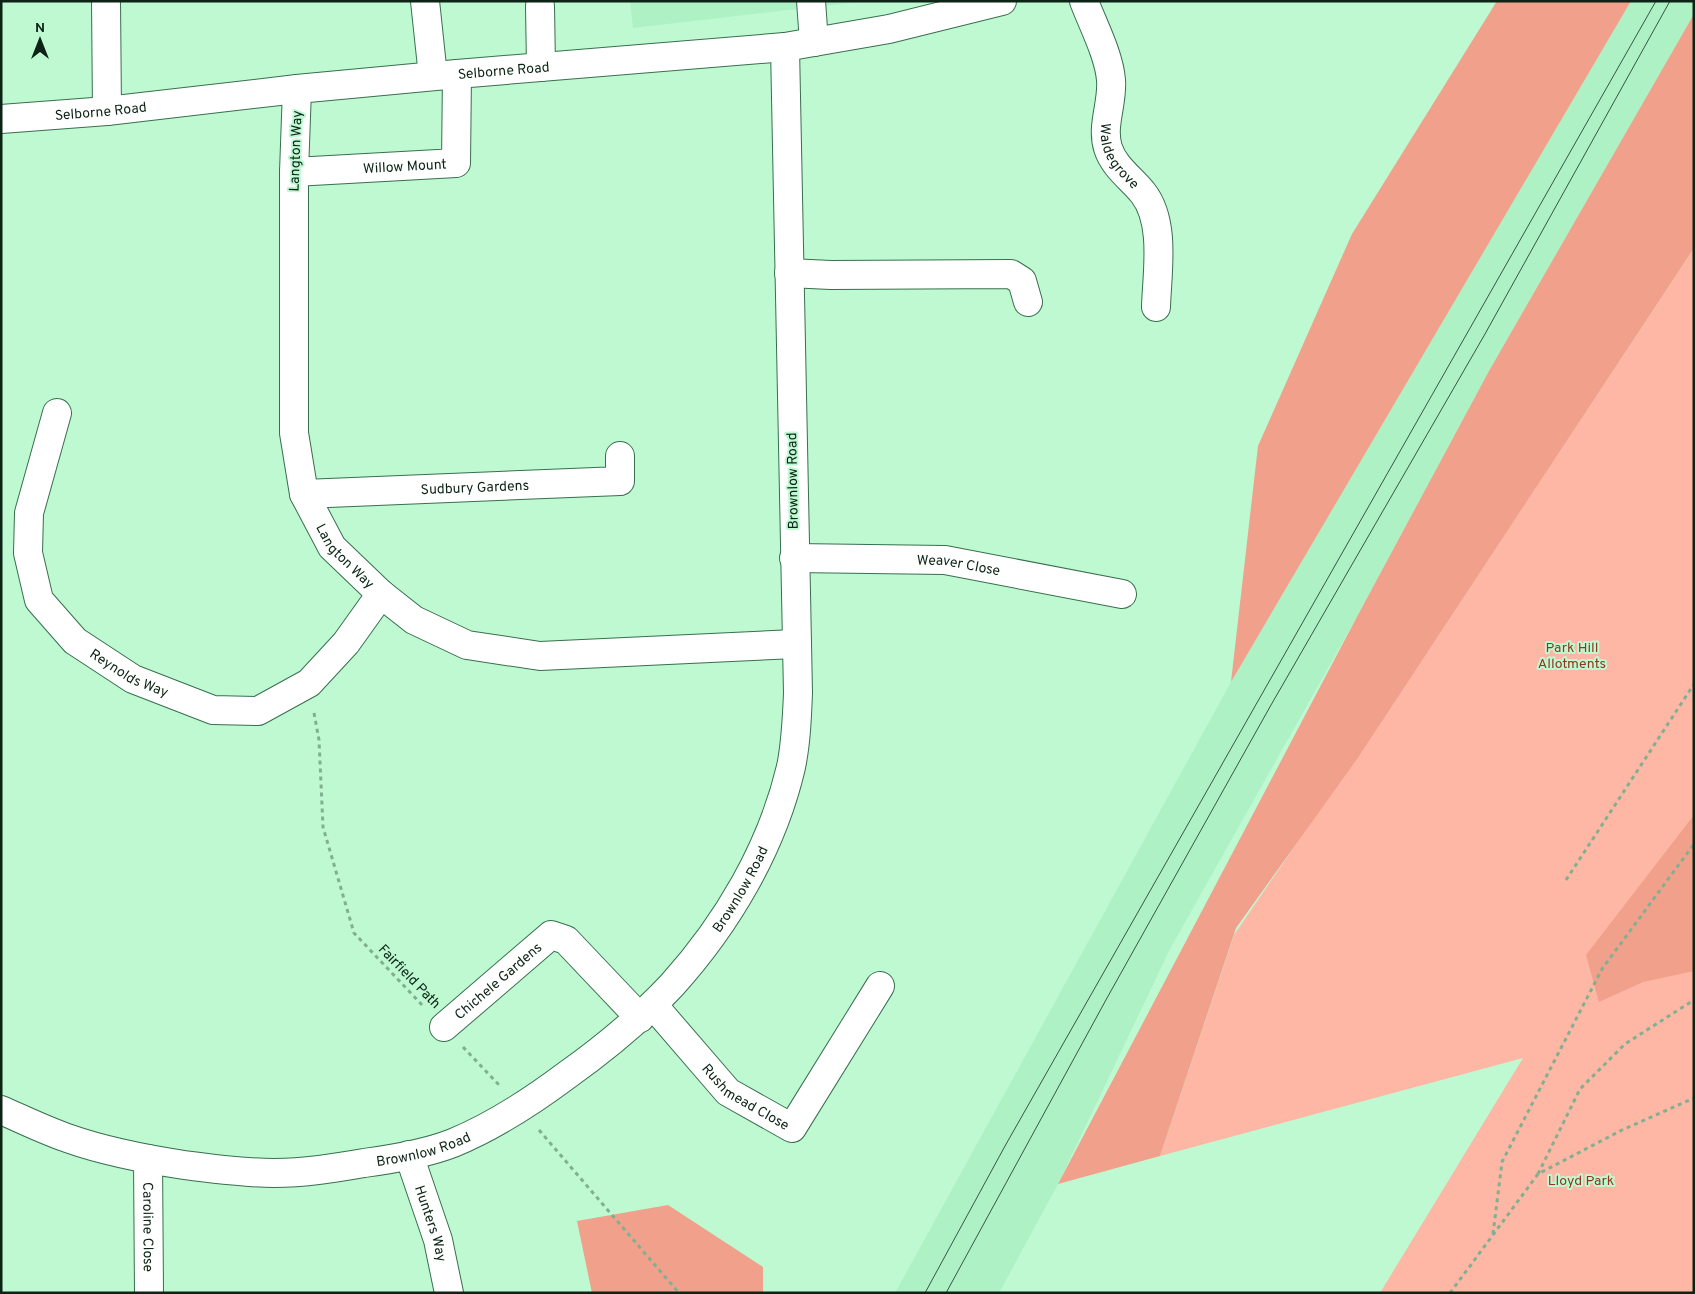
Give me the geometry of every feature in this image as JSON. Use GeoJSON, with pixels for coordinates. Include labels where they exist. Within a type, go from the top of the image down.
{"type":"FeatureCollection","features":[{"type":"Feature","properties":{"kind":"street"},"geometry":{"type":"LineString","coordinates":[[106,1],[107,111]]}},
{"type":"Feature","properties":{"kind":"street"},"geometry":{"type":"LineString","coordinates":[[424,1],[445,75]]}},
{"type":"Feature","properties":{"kind":"street"},"geometry":{"type":"LineString","coordinates":[[811,1],[814,42]]}},
{"type":"Feature","properties":{"kind":"street","name":"Selborne Road"},"geometry":{"type":"LineString","coordinates":[[1,119],[107,111],[297,89],[445,75],[785,48],[889,29],[1002,1]]}},
{"type":"Feature","properties":{"kind":"street","name":"Waldegrove"},"geometry":{"type":"LineString","coordinates":[[1084,1],[1106,58],[1111,80],[1105,129],[1108,148],[1117,165],[1144,194],[1155,220],[1158,250],[1156,308]]}},
{"type":"Feature","properties":{"kind":"street"},"geometry":{"type":"LineString","coordinates":[[540,6],[540,67]]}},
{"type":"Feature","properties":{"kind":"street","name":"Brownlow Road"},"geometry":{"type":"LineString","coordinates":[[1,1110],[68,1139],[148,1159],[212,1169],[273,1173],[324,1169],[409,1155],[451,1144],[484,1129],[520,1108],[594,1056],[647,1011],[685,970],[718,927],[744,885],[766,840],[791,767],[796,734],[798,693],[795,644],[785,48]]}},
{"type":"Feature","properties":{"kind":"street","name":"Willow Mount"},"geometry":{"type":"LineString","coordinates":[[294,172],[456,163],[445,75]]}},
{"type":"Feature","properties":{"kind":"street","name":"Langton Way"},"geometry":{"type":"LineString","coordinates":[[297,89],[294,172],[294,433],[304,494],[332,547],[381,594],[414,620],[468,645],[540,656],[795,644]]}},
{"type":"Feature","properties":{"kind":"street"},"geometry":{"type":"LineString","coordinates":[[789,273],[830,275],[1011,274],[1022,281],[1028,302]]}},
{"type":"Feature","properties":{"kind":"street","name":"Reynolds Way"},"geometry":{"type":"LineString","coordinates":[[57,413],[29,513],[28,554],[39,600],[75,641],[133,679],[214,710],[258,711],[309,683],[346,642],[381,594]]}},
{"type":"Feature","properties":{"kind":"street","name":"Sudbury Gardens"},"geometry":{"type":"LineString","coordinates":[[304,494],[620,481],[620,456]]}},
{"type":"Feature","properties":{"kind":"street","name":"Weaver Close"},"geometry":{"type":"LineString","coordinates":[[794,558],[944,560],[1122,594]]}},
{"type":"Feature","properties":{"kind":"street","name":"Chichele Gardens"},"geometry":{"type":"LineString","coordinates":[[444,1028],[551,935],[566,940],[647,1011]]}},
{"type":"Feature","properties":{"kind":"street","name":"Rushmead Close"},"geometry":{"type":"LineString","coordinates":[[647,1011],[728,1092],[792,1128],[880,986]]}},
{"type":"Feature","properties":{"kind":"street","name":"Hunters Way"},"geometry":{"type":"LineString","coordinates":[[409,1155],[438,1240],[449,1293]]}},
{"type":"Feature","properties":{"kind":"street","name":"Caroline Close"},"geometry":{"type":"LineString","coordinates":[[148,1159],[149,1293]]}},
{"type":"Feature","properties":{"kind":"path","name":"Fairfield Path"},"geometry":{"type":"LineString","coordinates":[[309,683],[319,740],[323,828],[354,933],[520,1108],[679,1293]]}},
{"type":"Feature","properties":{"kind":"path"},"geometry":{"type":"LineString","coordinates":[[1566,880],[1694,684]]}},
{"type":"Feature","properties":{"kind":"path"},"geometry":{"type":"LineString","coordinates":[[1493,1234],[1502,1162],[1506,1153],[1602,969],[1694,844]]}},
{"type":"Feature","properties":{"kind":"path"},"geometry":{"type":"LineString","coordinates":[[1450,1293],[1538,1174],[1580,1089],[1625,1044],[1694,1000]]}},
{"type":"Feature","properties":{"kind":"path"},"geometry":{"type":"LineString","coordinates":[[1538,1174],[1622,1130],[1694,1098]]}},
{"type":"Feature","properties":{"kind":"shaded area"},"geometry":{"type":"Polygon","coordinates":[[[630,1],[866,1],[633,28],[630,1]]]}},
{"type":"Feature","properties":{"kind":"shaded area"},"geometry":{"type":"Polygon","coordinates":[[[1497,1],[1631,1],[1231,682],[1258,446],[1352,234],[1497,1]]]}},
{"type":"Feature","properties":{"kind":"shaded area"},"geometry":{"type":"Polygon","coordinates":[[[1631,1],[1694,1],[1694,14],[1489,371],[1359,613],[1170,949],[1058,1184],[999,1293],[895,1293],[1231,682],[1631,1]]]}},
{"type":"Feature","properties":{"kind":"shaded area"},"geometry":{"type":"Polygon","coordinates":[[[1694,14],[1694,248],[1357,759],[1236,928],[1160,1156],[1058,1184],[1359,613],[1489,371],[1694,14]]]}},
{"type":"Feature","properties":{"kind":"shaded area"},"geometry":{"type":"Polygon","coordinates":[[[1694,815],[1694,971],[1643,982],[1599,1002],[1586,955],[1694,815]]]}},
{"type":"Feature","properties":{"kind":"shaded area"},"geometry":{"type":"Polygon","coordinates":[[[668,1205],[763,1267],[763,1293],[592,1293],[577,1221],[668,1205]]]}},
{"type":"Feature","properties":{"kind":"green space"},"geometry":{"type":"Polygon","coordinates":[[[1694,248],[1694,1293],[1380,1293],[1523,1058],[1160,1156],[1234,935],[1430,648],[1694,248]]]}},
{"type":"Feature","properties":{"kind":"tram line"},"geometry":{"type":"LineString","coordinates":[[925,1293],[1005,1146],[1656,1]]}},
{"type":"Feature","properties":{"kind":"tram line"},"geometry":{"type":"LineString","coordinates":[[946,1293],[1107,998],[1271,705],[1485,334],[1670,1]]}},
{"type":"Feature","properties":{"kind":"park label","name":"Park Hill Allotments"},"geometry":{"type":"Point","coordinates":[1572,656]}},
{"type":"Feature","properties":{"kind":"park label","name":"Lloyd Park"},"geometry":{"type":"Point","coordinates":[1581,1180]}}]}
